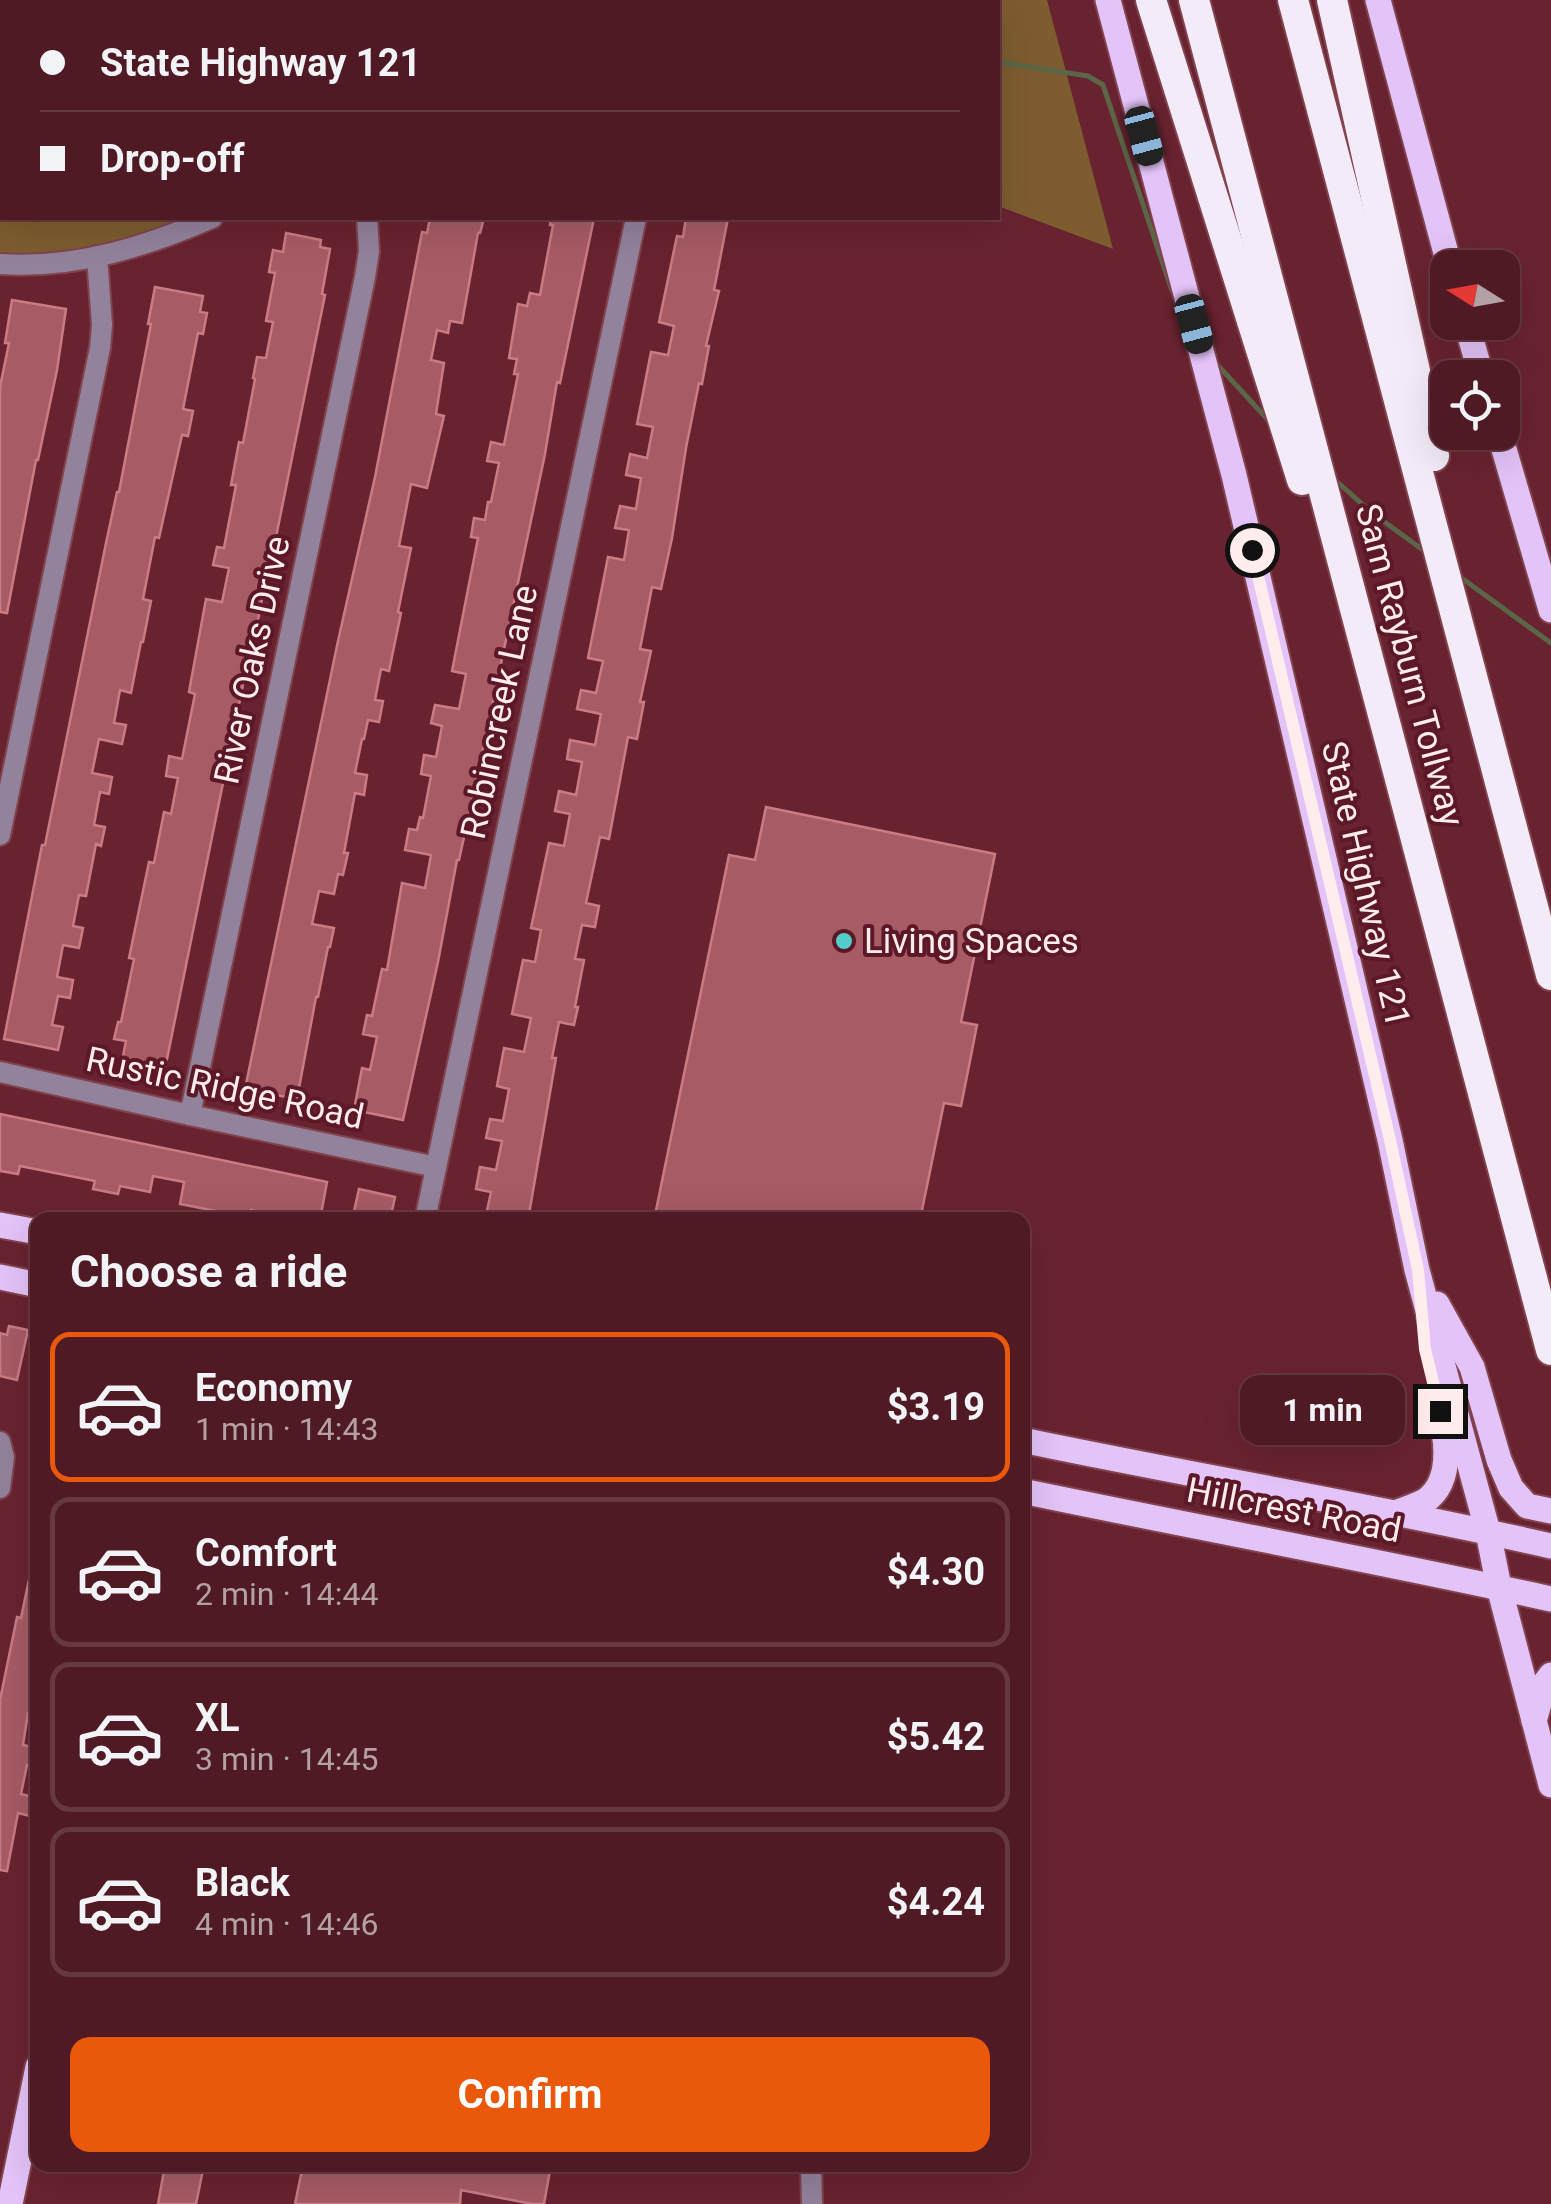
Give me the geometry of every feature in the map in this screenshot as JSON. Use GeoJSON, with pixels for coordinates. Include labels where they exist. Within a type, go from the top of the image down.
{"type":"FeatureCollection","features":[{"type":"Feature","properties":{"kind":"highway"},"geometry":{"type":"LineString","coordinates":[[1151,0],[1310,508],[1362,631]]}},
{"type":"Feature","properties":{"kind":"highway","name":"Sam Rayburn Tollway"},"geometry":{"type":"LineString","coordinates":[[1194,0],[1551,1350]]}},
{"type":"Feature","properties":{"kind":"highway","name":"Sam Rayburn Tollway"},"geometry":{"type":"LineString","coordinates":[[1293,0],[1551,975]]}},
{"type":"Feature","properties":{"kind":"highway"},"geometry":{"type":"LineString","coordinates":[[1332,0],[1443,498],[1452,598]]}},
{"type":"Feature","properties":{"kind":"main road"},"geometry":{"type":"LineString","coordinates":[[1378,0],[1445,250]]}},
{"type":"Feature","properties":{"kind":"main road","name":"State Highway 121"},"geometry":{"type":"LineString","coordinates":[[1111,12],[1234,474],[1418,1270],[1551,1785]]}},
{"type":"Feature","properties":{"kind":"main road"},"geometry":{"type":"LineString","coordinates":[[1504,450],[1551,610]]}},
{"type":"Feature","properties":{"kind":"main road"},"geometry":{"type":"LineString","coordinates":[[0,1224],[30,1230]]}},
{"type":"Feature","properties":{"kind":"main road"},"geometry":{"type":"LineString","coordinates":[[1418,1270],[1472,1367],[1511,1488],[1527,1506],[1551,1510]]}},
{"type":"Feature","properties":{"kind":"main road"},"geometry":{"type":"LineString","coordinates":[[1395,1513],[1426,1500],[1438,1486],[1448,1442],[1425,1349],[1418,1270]]}},
{"type":"Feature","properties":{"kind":"main road"},"geometry":{"type":"LineString","coordinates":[[0,1277],[30,1283]]}},
{"type":"Feature","properties":{"kind":"main road","name":"Hillcrest Road"},"geometry":{"type":"LineString","coordinates":[[1030,1442],[1551,1546]]}},
{"type":"Feature","properties":{"kind":"main road","name":"Hillcrest Road"},"geometry":{"type":"LineString","coordinates":[[1030,1494],[1551,1599]]}},
{"type":"Feature","properties":{"kind":"main road"},"geometry":{"type":"LineString","coordinates":[[1534,1722],[1551,1674]]}},
{"type":"Feature","properties":{"kind":"main road"},"geometry":{"type":"LineString","coordinates":[[10,2204],[8,2170],[30,2094]]}},
{"type":"Feature","properties":{"kind":"street"},"geometry":{"type":"LineString","coordinates":[[0,264],[46,265],[97,256],[146,244],[207,220]]}},
{"type":"Feature","properties":{"kind":"street","name":"River Oaks Drive"},"geometry":{"type":"LineString","coordinates":[[190,1115],[365,277],[369,251],[367,220]]}},
{"type":"Feature","properties":{"kind":"street","name":"Robincreek Lane"},"geometry":{"type":"LineString","coordinates":[[427,1212],[636,220]]}},
{"type":"Feature","properties":{"kind":"street"},"geometry":{"type":"LineString","coordinates":[[0,835],[100,348],[97,256]]}},
{"type":"Feature","properties":{"kind":"street","name":"Rustic Ridge Road"},"geometry":{"type":"LineString","coordinates":[[0,1072],[436,1167]]}},
{"type":"Feature","properties":{"kind":"street"},"geometry":{"type":"LineString","coordinates":[[0,1442],[4,1457],[0,1488]]}},
{"type":"Feature","properties":{"kind":"street"},"geometry":{"type":"LineString","coordinates":[[811,2172],[812,2204]]}},
{"type":"Feature","properties":{"kind":"shaded area"},"geometry":{"type":"Polygon","coordinates":[[[1000,0],[1047,0],[1113,249],[1000,207],[1000,0]]]}},
{"type":"Feature","properties":{"kind":"shaded area"},"geometry":{"type":"Polygon","coordinates":[[[0,220],[183,220],[124,243],[56,259],[0,253],[0,220]]]}},
{"type":"Feature","properties":{"kind":"building"},"geometry":{"type":"Polygon","coordinates":[[[430,220],[483,220],[462,323],[450,321],[448,333],[437,330],[431,360],[444,363],[436,414],[444,416],[427,488],[411,484],[399,546],[411,548],[398,612],[401,613],[389,671],[381,669],[375,700],[383,701],[379,722],[368,720],[362,739],[355,773],[367,775],[364,795],[355,793],[343,875],[338,874],[334,894],[319,891],[312,924],[334,928],[316,997],[297,1099],[245,1089],[375,477],[422,232],[427,233],[430,220]]]}},
{"type":"Feature","properties":{"kind":"building"},"geometry":{"type":"Polygon","coordinates":[[[551,220],[594,220],[403,1120],[354,1110],[362,1068],[370,1070],[377,1037],[363,1034],[367,1015],[372,1016],[382,969],[387,970],[402,883],[425,888],[431,855],[405,850],[409,829],[417,830],[420,817],[423,818],[431,776],[421,774],[424,755],[436,757],[442,726],[431,723],[435,705],[459,709],[466,674],[452,671],[478,538],[471,537],[474,518],[485,520],[491,502],[499,463],[487,461],[491,442],[504,445],[518,374],[514,374],[517,359],[509,358],[518,304],[527,306],[530,293],[540,295],[551,220]]]}},
{"type":"Feature","properties":{"kind":"building"},"geometry":{"type":"Polygon","coordinates":[[[686,220],[728,220],[714,290],[719,291],[686,448],[672,538],[661,589],[652,587],[640,649],[651,651],[637,739],[628,737],[609,839],[600,837],[586,903],[599,906],[595,927],[582,925],[575,959],[584,960],[574,1025],[559,1022],[529,1212],[487,1212],[491,1192],[476,1189],[480,1167],[496,1170],[502,1141],[486,1138],[490,1119],[503,1121],[509,1089],[497,1086],[504,1048],[524,1052],[531,1018],[512,1014],[523,960],[535,962],[541,930],[531,928],[549,843],[564,846],[570,814],[555,811],[559,791],[576,795],[582,762],[567,759],[570,740],[595,745],[601,714],[577,709],[581,690],[596,693],[603,661],[588,658],[608,557],[624,560],[629,530],[615,528],[620,506],[636,509],[641,478],[626,475],[630,454],[647,458],[653,427],[637,424],[651,352],[668,355],[674,326],[659,322],[677,236],[683,237],[686,220]]]}},
{"type":"Feature","properties":{"kind":"building"},"geometry":{"type":"Polygon","coordinates":[[[286,233],[321,240],[320,247],[330,249],[322,294],[325,295],[165,1069],[122,1061],[126,1041],[114,1039],[134,959],[129,958],[149,862],[154,863],[164,812],[171,814],[178,778],[166,776],[169,756],[182,759],[195,694],[189,692],[206,599],[222,602],[229,568],[213,565],[217,547],[224,548],[236,485],[231,485],[239,442],[243,443],[257,357],[266,358],[273,322],[266,321],[275,273],[269,272],[273,250],[283,252],[286,233]]]}},
{"type":"Feature","properties":{"kind":"building"},"geometry":{"type":"Polygon","coordinates":[[[155,287],[203,296],[200,312],[207,313],[203,334],[198,333],[183,409],[193,411],[188,436],[182,435],[159,538],[155,537],[143,599],[151,601],[143,642],[131,693],[120,690],[114,723],[126,725],[122,744],[99,739],[92,773],[112,777],[109,794],[100,792],[94,825],[105,827],[101,846],[96,844],[86,896],[79,895],[73,926],[83,928],[79,948],[63,945],[57,977],[73,980],[70,998],[58,996],[52,1025],[63,1027],[58,1050],[4,1039],[119,492],[155,287]]]}},
{"type":"Feature","properties":{"kind":"building"},"geometry":{"type":"Polygon","coordinates":[[[12,300],[66,309],[7,613],[0,612],[0,387],[12,300]]]}},
{"type":"Feature","properties":{"kind":"building","name":"Living Spaces"},"geometry":{"type":"Polygon","coordinates":[[[766,807],[995,854],[961,1022],[977,1025],[961,1106],[944,1103],[922,1212],[656,1212],[729,855],[755,860],[766,807]]]}},
{"type":"Feature","properties":{"kind":"building"},"geometry":{"type":"Polygon","coordinates":[[[0,1114],[327,1182],[321,1212],[221,1212],[180,1204],[184,1182],[153,1176],[150,1192],[120,1186],[118,1194],[93,1189],[95,1181],[20,1166],[18,1174],[0,1171],[0,1114]]]}},
{"type":"Feature","properties":{"kind":"building"},"geometry":{"type":"Polygon","coordinates":[[[359,1189],[395,1197],[392,1212],[354,1212],[359,1189]]]}},
{"type":"Feature","properties":{"kind":"building"},"geometry":{"type":"Polygon","coordinates":[[[9,1326],[28,1330],[17,1380],[0,1376],[0,1333],[7,1335],[9,1326]]]}},
{"type":"Feature","properties":{"kind":"building"},"geometry":{"type":"Polygon","coordinates":[[[30,1575],[30,1713],[23,1745],[30,1746],[30,1766],[27,1765],[21,1794],[30,1796],[30,1816],[18,1813],[7,1871],[0,1870],[0,1700],[17,1617],[21,1618],[30,1575]]]}},
{"type":"Feature","properties":{"kind":"building"},"geometry":{"type":"Polygon","coordinates":[[[164,2172],[203,2172],[196,2204],[158,2204],[164,2172]]]}},
{"type":"Feature","properties":{"kind":"building"},"geometry":{"type":"Polygon","coordinates":[[[302,2172],[550,2172],[544,2204],[461,2190],[460,2204],[295,2204],[302,2172]]]}},
{"type":"Feature","properties":{"kind":"waterway"},"geometry":{"type":"LineString","coordinates":[[1000,62],[1088,76],[1103,85],[1172,291]]}},
{"type":"Feature","properties":{"kind":"waterway"},"geometry":{"type":"LineString","coordinates":[[1213,360],[1270,422]]}},
{"type":"Feature","properties":{"kind":"waterway"},"geometry":{"type":"LineString","coordinates":[[1334,479],[1427,553]]}},
{"type":"Feature","properties":{"kind":"waterway"},"geometry":{"type":"LineString","coordinates":[[1456,574],[1551,643]]}},
{"type":"Feature","properties":{"kind":"place","name":"Living Spaces"},"geometry":{"type":"Point","coordinates":[844,941]}},
{"type":"Feature","properties":{"kind":"route"},"geometry":{"type":"LineString","coordinates":[[1252,550],[1390,1140],[1418,1270],[1425,1349],[1440,1411]]}}]}
